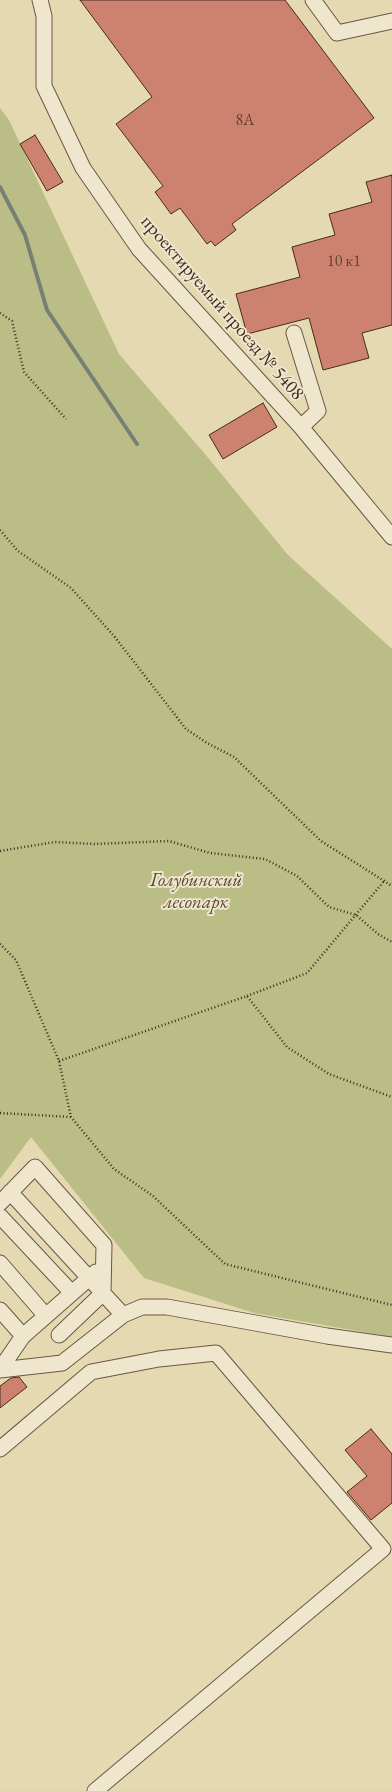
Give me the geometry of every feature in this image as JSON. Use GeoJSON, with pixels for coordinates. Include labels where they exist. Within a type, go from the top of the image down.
{"type":"FeatureCollection","features":[{"type":"Feature","properties":{"kind":"street","name":"проектируемый проезд № 5408"},"geometry":{"type":"LineString","coordinates":[[40,0],[44,16],[44,86],[83,168],[139,249],[301,427],[392,537]]}},
{"type":"Feature","properties":{"kind":"street"},"geometry":{"type":"LineString","coordinates":[[313,0],[337,34],[392,21]]}},
{"type":"Feature","properties":{"kind":"street"},"geometry":{"type":"LineString","coordinates":[[294,333],[318,411],[301,427]]}},
{"type":"Feature","properties":{"kind":"street"},"geometry":{"type":"LineString","coordinates":[[58,1335],[104,1293],[104,1245],[35,1167],[5,1197],[104,1293],[123,1315]]}},
{"type":"Feature","properties":{"kind":"street"},"geometry":{"type":"LineString","coordinates":[[0,1216],[72,1293]]}},
{"type":"Feature","properties":{"kind":"street"},"geometry":{"type":"LineString","coordinates":[[0,1264],[46,1316]]}},
{"type":"Feature","properties":{"kind":"street"},"geometry":{"type":"LineString","coordinates":[[1,1369],[24,1336],[104,1265]]}},
{"type":"Feature","properties":{"kind":"street"},"geometry":{"type":"LineString","coordinates":[[1,1369],[62,1363],[123,1315],[142,1306],[167,1307],[327,1336],[392,1345]]}},
{"type":"Feature","properties":{"kind":"street"},"geometry":{"type":"LineString","coordinates":[[0,1310],[24,1336]]}},
{"type":"Feature","properties":{"kind":"street"},"geometry":{"type":"LineString","coordinates":[[0,1449],[91,1372],[159,1359],[216,1352],[383,1549],[95,1791]]}},
{"type":"Feature","properties":{"kind":"path"},"geometry":{"type":"LineString","coordinates":[[0,312],[12,321],[24,372],[66,419]]}},
{"type":"Feature","properties":{"kind":"path"},"geometry":{"type":"LineString","coordinates":[[0,530],[18,551],[71,588],[114,636],[186,729],[234,758],[321,841],[392,886]]}},
{"type":"Feature","properties":{"kind":"path"},"geometry":{"type":"LineString","coordinates":[[0,852],[55,842],[94,844],[169,841],[210,852],[265,860],[297,876],[329,907],[356,914],[378,934],[392,942]]}},
{"type":"Feature","properties":{"kind":"path"},"geometry":{"type":"LineString","coordinates":[[59,1061],[247,996],[307,973],[385,880]]}},
{"type":"Feature","properties":{"kind":"path"},"geometry":{"type":"LineString","coordinates":[[0,944],[16,960],[59,1061],[71,1117],[114,1169],[153,1196],[225,1264],[392,1305]]}},
{"type":"Feature","properties":{"kind":"path"},"geometry":{"type":"LineString","coordinates":[[247,996],[287,1047],[328,1074],[392,1097]]}},
{"type":"Feature","properties":{"kind":"path"},"geometry":{"type":"LineString","coordinates":[[0,1113],[71,1117]]}},
{"type":"Feature","properties":{"kind":"green space","name":"Голубинский лесопарк"},"geometry":{"type":"Polygon","coordinates":[[[0,108],[9,120],[119,354],[288,555],[392,649],[392,1337],[254,1313],[144,1278],[31,1137],[0,1179],[0,108]]]}},
{"type":"Feature","properties":{"kind":"building"},"geometry":{"type":"Polygon","coordinates":[[[80,0],[285,0],[374,118],[232,224],[236,230],[215,246],[211,241],[207,244],[180,208],[171,214],[155,192],[163,186],[116,124],[152,97],[80,0]]]}},
{"type":"Feature","properties":{"kind":"building"},"geometry":{"type":"Polygon","coordinates":[[[35,135],[63,182],[47,191],[20,144],[35,135]]]}},
{"type":"Feature","properties":{"kind":"building"},"geometry":{"type":"Polygon","coordinates":[[[392,175],[392,325],[362,333],[369,358],[323,370],[309,318],[247,334],[236,294],[300,277],[292,247],[335,235],[329,214],[372,202],[366,182],[392,175]]]}},
{"type":"Feature","properties":{"kind":"building"},"geometry":{"type":"Polygon","coordinates":[[[263,403],[277,427],[223,459],[209,435],[263,403]]]}},
{"type":"Feature","properties":{"kind":"building"},"geometry":{"type":"Polygon","coordinates":[[[19,1377],[27,1387],[0,1408],[0,1386],[11,1378],[19,1377]]]}},
{"type":"Feature","properties":{"kind":"building"},"geometry":{"type":"Polygon","coordinates":[[[371,1429],[392,1454],[392,1503],[371,1520],[347,1492],[367,1476],[345,1450],[371,1429]]]}},
{"type":"Feature","properties":{"kind":"waterway"},"geometry":{"type":"LineString","coordinates":[[0,187],[25,235],[47,310],[137,444]]}}]}
